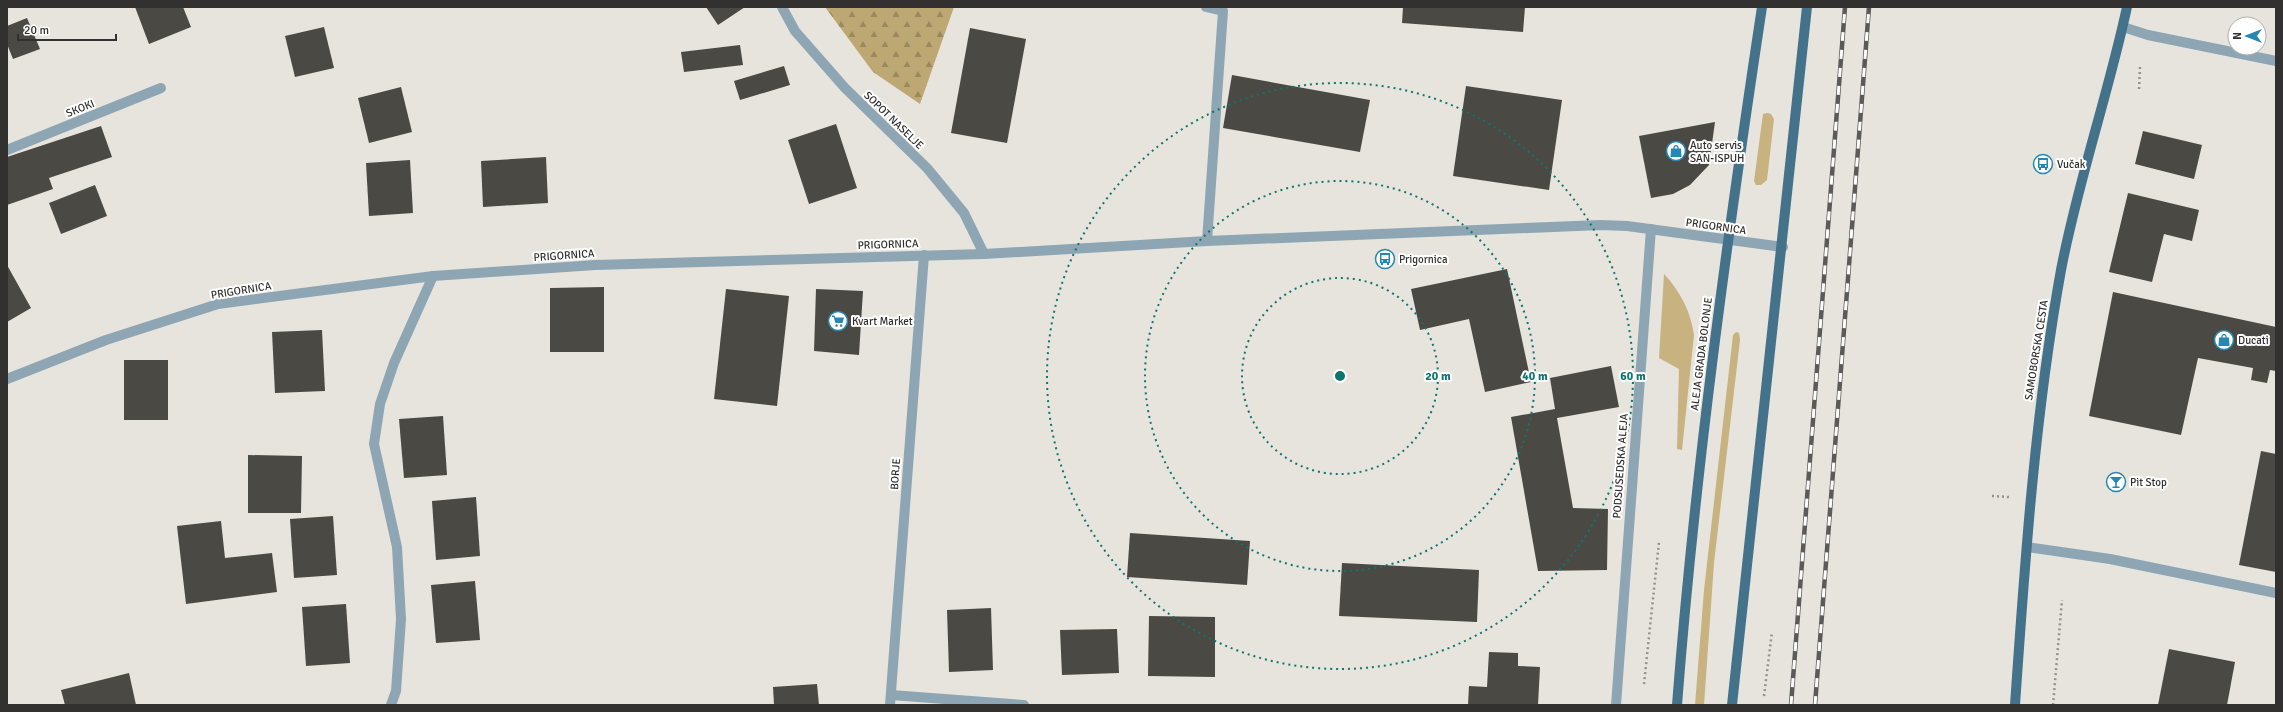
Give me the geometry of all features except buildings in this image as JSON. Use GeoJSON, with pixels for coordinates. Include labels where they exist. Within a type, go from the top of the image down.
{"type":"FeatureCollection","features":[{"type":"Feature","properties":{"kind":"main road","name":"ALEJA GRADA BOLONJE"},"geometry":{"type":"LineString","coordinates":[[1677,705],[1701,451],[1728,239],[1762,7]]}},
{"type":"Feature","properties":{"kind":"main road"},"geometry":{"type":"LineString","coordinates":[[1732,705],[1807,7]]}},
{"type":"Feature","properties":{"kind":"main road","name":"SAMOBORSKA CESTA"},"geometry":{"type":"LineString","coordinates":[[2015,705],[2027,547],[2042,389],[2061,269],[2085,162],[2123,27],[2127,7]]}},
{"type":"Feature","properties":{"kind":"street","name":"SOPOT NASELJE"},"geometry":{"type":"LineString","coordinates":[[782,7],[795,31],[840,83],[926,168],[964,213],[984,254]]}},
{"type":"Feature","properties":{"kind":"street"},"geometry":{"type":"LineString","coordinates":[[1206,7],[1223,11],[1207,241]]}},
{"type":"Feature","properties":{"kind":"street"},"geometry":{"type":"LineString","coordinates":[[2123,27],[2148,35],[2276,61]]}},
{"type":"Feature","properties":{"kind":"street","name":"SKOKI"},"geometry":{"type":"LineString","coordinates":[[7,150],[161,88]]}},
{"type":"Feature","properties":{"kind":"street","name":"PRIGORNICA"},"geometry":{"type":"LineString","coordinates":[[7,379],[106,340],[218,304],[433,276],[594,265],[984,254],[1207,241],[1601,225],[1651,229],[1782,247]]}},
{"type":"Feature","properties":{"kind":"street","name":"PODSUSEDSKA ALEJA"},"geometry":{"type":"LineString","coordinates":[[1616,705],[1651,229]]}},
{"type":"Feature","properties":{"kind":"street","name":"BORJE"},"geometry":{"type":"LineString","coordinates":[[924,255],[890,700],[1024,705]]}},
{"type":"Feature","properties":{"kind":"street"},"geometry":{"type":"LineString","coordinates":[[391,705],[396,691],[401,619],[396,547],[374,444],[380,404],[394,363],[433,276]]}},
{"type":"Feature","properties":{"kind":"street"},"geometry":{"type":"LineString","coordinates":[[2027,547],[2110,559],[2276,593]]}},
{"type":"Feature","properties":{"kind":"path"},"geometry":{"type":"LineString","coordinates":[[2140,67],[2140,89]]}},
{"type":"Feature","properties":{"kind":"path"},"geometry":{"type":"LineString","coordinates":[[1992,496],[2011,497]]}},
{"type":"Feature","properties":{"kind":"path"},"geometry":{"type":"LineString","coordinates":[[1644,684],[1659,542]]}},
{"type":"Feature","properties":{"kind":"path"},"geometry":{"type":"LineString","coordinates":[[2053,705],[2062,600]]}},
{"type":"Feature","properties":{"kind":"path"},"geometry":{"type":"LineString","coordinates":[[1764,696],[1772,632]]}},
{"type":"Feature","properties":{"kind":"shaded area"},"geometry":{"type":"Polygon","coordinates":[[[1763,114],[1771,114],[1774,119],[1767,180],[1761,185],[1756,185],[1754,181],[1763,114]]]}},
{"type":"Feature","properties":{"kind":"shaded area"},"geometry":{"type":"Polygon","coordinates":[[[1664,274],[1675,287],[1684,302],[1693,326],[1694,335],[1682,450],[1677,449],[1679,369],[1659,358],[1664,274]]]}},
{"type":"Feature","properties":{"kind":"shaded area"},"geometry":{"type":"Polygon","coordinates":[[[1736,332],[1739,333],[1740,340],[1714,563],[1704,705],[1695,705],[1704,590],[1733,335],[1736,332]]]}},
{"type":"Feature","properties":{"kind":"green space"},"geometry":{"type":"Polygon","coordinates":[[[825,7],[954,7],[920,104],[873,72],[825,7]]]}},
{"type":"Feature","properties":{"kind":"railway"},"geometry":{"type":"LineString","coordinates":[[1791,705],[1845,7]]}},
{"type":"Feature","properties":{"kind":"railway"},"geometry":{"type":"LineString","coordinates":[[1815,705],[1869,7]]}},
{"type":"Feature","properties":{"kind":"place","name":"Auto servis SAN-ISPUH"},"geometry":{"type":"Point","coordinates":[1676,151]}},
{"type":"Feature","properties":{"kind":"place","name":"Vučak"},"geometry":{"type":"Point","coordinates":[2043,164]}},
{"type":"Feature","properties":{"kind":"place","name":"Prigornica"},"geometry":{"type":"Point","coordinates":[1385,259]}},
{"type":"Feature","properties":{"kind":"place","name":"Kvart Market"},"geometry":{"type":"Point","coordinates":[838,321]}},
{"type":"Feature","properties":{"kind":"place","name":"Ducati"},"geometry":{"type":"Point","coordinates":[2224,340]}},
{"type":"Feature","properties":{"kind":"place","name":"Pit Stop"},"geometry":{"type":"Point","coordinates":[2116,482]}}]}
